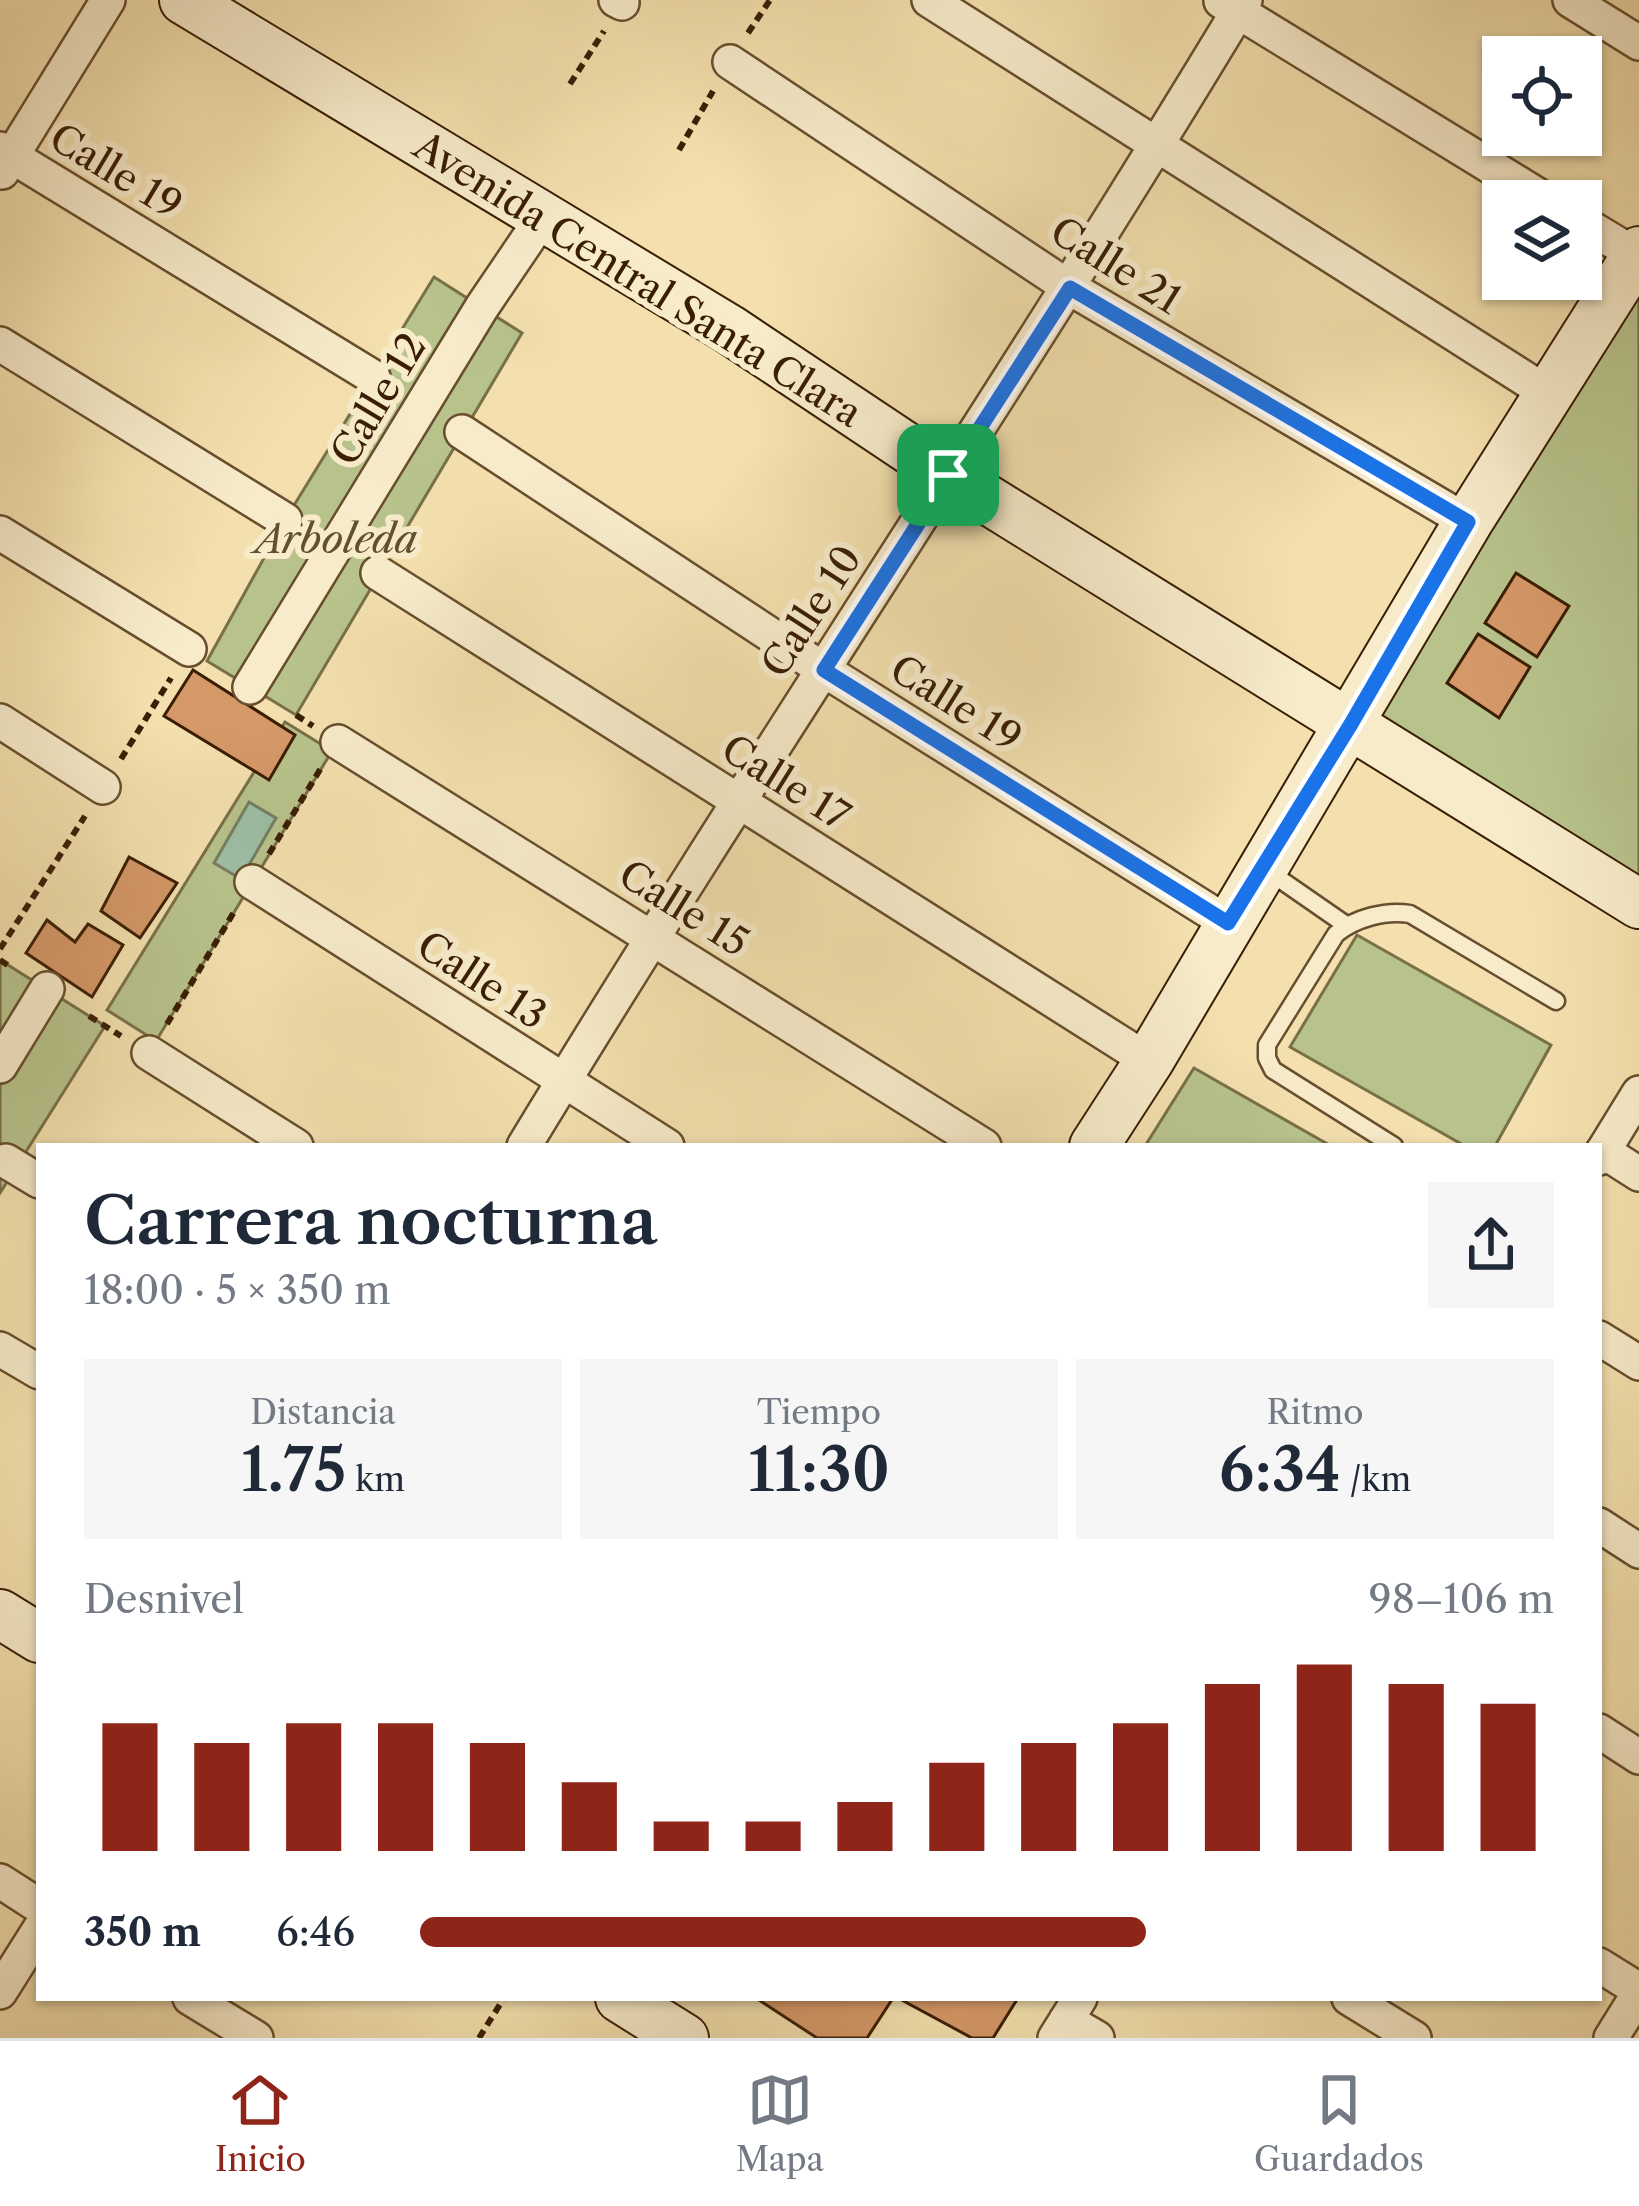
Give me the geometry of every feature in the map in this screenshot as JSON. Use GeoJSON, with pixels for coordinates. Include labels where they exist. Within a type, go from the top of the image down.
{"type":"FeatureCollection","features":[{"type":"Feature","properties":{"kind":"street"},"geometry":{"type":"LineString","coordinates":[[4,160],[108,0]]}},
{"type":"Feature","properties":{"kind":"street","name":"Avenida Central Santa Clara"},"geometry":{"type":"LineString","coordinates":[[184,0],[730,328],[948,475],[1639,904]]}},
{"type":"Feature","properties":{"kind":"street"},"geometry":{"type":"LineString","coordinates":[[929,0],[1549,394]]}},
{"type":"Feature","properties":{"kind":"street"},"geometry":{"type":"LineString","coordinates":[[1570,0],[1639,43]]}},
{"type":"Feature","properties":{"kind":"street"},"geometry":{"type":"LineString","coordinates":[[1234,4],[1514,180]]}},
{"type":"Feature","properties":{"kind":"street","name":"Calle 10"},"geometry":{"type":"LineString","coordinates":[[526,1143],[738,802],[1070,288],[1234,4]]}},
{"type":"Feature","properties":{"kind":"street","name":"Calle 21"},"geometry":{"type":"LineString","coordinates":[[730,62],[1070,288],[1468,522]]}},
{"type":"Feature","properties":{"kind":"street","name":"Calle 19"},"geometry":{"type":"LineString","coordinates":[[4,160],[373,377]]}},
{"type":"Feature","properties":{"kind":"street","name":"Calle 12"},"geometry":{"type":"LineString","coordinates":[[250,687],[482,307],[543,218]]}},
{"type":"Feature","properties":{"kind":"street"},"geometry":{"type":"LineString","coordinates":[[1096,1143],[1468,522],[1638,254],[1602,234]]}},
{"type":"Feature","properties":{"kind":"street"},"geometry":{"type":"LineString","coordinates":[[0,344],[285,520]]}},
{"type":"Feature","properties":{"kind":"street","name":"Calle 19"},"geometry":{"type":"LineString","coordinates":[[462,432],[824,670],[1228,923]]}},
{"type":"Feature","properties":{"kind":"street"},"geometry":{"type":"LineString","coordinates":[[0,533],[189,649]]}},
{"type":"Feature","properties":{"kind":"street","name":"Calle 17"},"geometry":{"type":"LineString","coordinates":[[378,573],[1149,1060]]}},
{"type":"Feature","properties":{"kind":"street"},"geometry":{"type":"LineString","coordinates":[[0,721],[103,788]]}},
{"type":"Feature","properties":{"kind":"street","name":"Calle 15"},"geometry":{"type":"LineString","coordinates":[[338,742],[979,1143]]}},
{"type":"Feature","properties":{"kind":"street","name":"Calle 13"},"geometry":{"type":"LineString","coordinates":[[252,882],[662,1143]]}},
{"type":"Feature","properties":{"kind":"street"},"geometry":{"type":"LineString","coordinates":[[0,1066],[46,989]]}},
{"type":"Feature","properties":{"kind":"street"},"geometry":{"type":"LineString","coordinates":[[148,1053],[291,1143]]}},
{"type":"Feature","properties":{"kind":"street"},"geometry":{"type":"LineString","coordinates":[[1602,1153],[1639,1093]]}},
{"type":"Feature","properties":{"kind":"street"},"geometry":{"type":"LineString","coordinates":[[1602,1156],[1639,1174]]}},
{"type":"Feature","properties":{"kind":"street"},"geometry":{"type":"LineString","coordinates":[[6,1161],[36,1179]]}},
{"type":"Feature","properties":{"kind":"street"},"geometry":{"type":"LineString","coordinates":[[1602,1339],[1639,1363]]}},
{"type":"Feature","properties":{"kind":"street"},"geometry":{"type":"LineString","coordinates":[[0,1348],[36,1370]]}},
{"type":"Feature","properties":{"kind":"street"},"geometry":{"type":"LineString","coordinates":[[1602,1527],[1639,1551]]}},
{"type":"Feature","properties":{"kind":"street"},"geometry":{"type":"LineString","coordinates":[[0,1614],[36,1636]]}},
{"type":"Feature","properties":{"kind":"street"},"geometry":{"type":"LineString","coordinates":[[1602,1733],[1639,1757]]}},
{"type":"Feature","properties":{"kind":"street"},"geometry":{"type":"LineString","coordinates":[[0,1881],[36,1904]]}},
{"type":"Feature","properties":{"kind":"street"},"geometry":{"type":"LineString","coordinates":[[0,1992],[36,1935]]}},
{"type":"Feature","properties":{"kind":"street"},"geometry":{"type":"LineString","coordinates":[[1602,1967],[1639,1991],[1611,2038]]}},
{"type":"Feature","properties":{"kind":"street"},"geometry":{"type":"LineString","coordinates":[[195,2001],[256,2038]]}},
{"type":"Feature","properties":{"kind":"street"},"geometry":{"type":"LineString","coordinates":[[1354,2001],[1414,2038]]}},
{"type":"Feature","properties":{"kind":"street"},"geometry":{"type":"LineString","coordinates":[[628,2010],[683,2038]]}},
{"type":"Feature","properties":{"kind":"street"},"geometry":{"type":"LineString","coordinates":[[1067,2019],[1097,2038]]}},
{"type":"Feature","properties":{"kind":"lane"},"geometry":{"type":"LineString","coordinates":[[1261,866],[1346,925]]}},
{"type":"Feature","properties":{"kind":"lane"},"geometry":{"type":"LineString","coordinates":[[1389,1143],[1273,1070],[1267,1058],[1267,1045],[1346,925],[1410,914],[1556,1001]]}},
{"type":"Feature","properties":{"kind":"path"},"geometry":{"type":"LineString","coordinates":[[570,84],[619,2]]}},
{"type":"Feature","properties":{"kind":"path"},"geometry":{"type":"LineString","coordinates":[[0,960],[9,966]]}},
{"type":"Feature","properties":{"kind":"path"},"geometry":{"type":"LineString","coordinates":[[479,2038],[502,2001]]}},
{"type":"Feature","properties":{"kind":"green space","name":"Arboleda"},"geometry":{"type":"Polygon","coordinates":[[[434,277],[522,333],[296,715],[207,661],[285,520],[434,277]]]}},
{"type":"Feature","properties":{"kind":"green space"},"geometry":{"type":"Polygon","coordinates":[[[1639,288],[1639,884],[1371,711],[1639,288]]]}},
{"type":"Feature","properties":{"kind":"green space"},"geometry":{"type":"Polygon","coordinates":[[[285,722],[332,751],[156,1041],[107,1010],[285,722]]]}},
{"type":"Feature","properties":{"kind":"green space"},"geometry":{"type":"Polygon","coordinates":[[[1357,935],[1551,1045],[1497,1143],[1460,1143],[1290,1047],[1357,935]]]}},
{"type":"Feature","properties":{"kind":"green space"},"geometry":{"type":"Polygon","coordinates":[[[0,960],[105,1026],[0,1193],[0,960]]]}},
{"type":"Feature","properties":{"kind":"green space"},"geometry":{"type":"Polygon","coordinates":[[[1194,1068],[1326,1143],[1147,1143],[1194,1068]]]}},
{"type":"Feature","properties":{"kind":"shaded area"},"geometry":{"type":"Polygon","coordinates":[[[249,802],[276,818],[241,879],[214,863],[249,802]]]}},
{"type":"Feature","properties":{"kind":"building"},"geometry":{"type":"Polygon","coordinates":[[[1516,573],[1569,606],[1537,657],[1485,623],[1516,573]]]}},
{"type":"Feature","properties":{"kind":"building"},"geometry":{"type":"Polygon","coordinates":[[[1478,634],[1530,667],[1499,718],[1447,683],[1478,634]]]}},
{"type":"Feature","properties":{"kind":"building"},"geometry":{"type":"Polygon","coordinates":[[[193,670],[295,735],[269,780],[164,716],[193,670]]]}},
{"type":"Feature","properties":{"kind":"building"},"geometry":{"type":"Polygon","coordinates":[[[129,857],[177,883],[140,938],[101,911],[129,857]]]}},
{"type":"Feature","properties":{"kind":"building"},"geometry":{"type":"Polygon","coordinates":[[[47,920],[75,942],[88,924],[123,945],[92,997],[26,953],[47,920]]]}},
{"type":"Feature","properties":{"kind":"building"},"geometry":{"type":"Polygon","coordinates":[[[761,2001],[891,2001],[867,2038],[817,2038],[761,2001]]]}},
{"type":"Feature","properties":{"kind":"building"},"geometry":{"type":"Polygon","coordinates":[[[904,2001],[1016,2001],[993,2038],[972,2038],[904,2001]]]}},
{"type":"Feature","properties":{"kind":"route"},"geometry":{"type":"LineString","coordinates":[[1070,288],[1468,522],[1228,923],[824,670],[948,475],[1070,288]]}}]}
